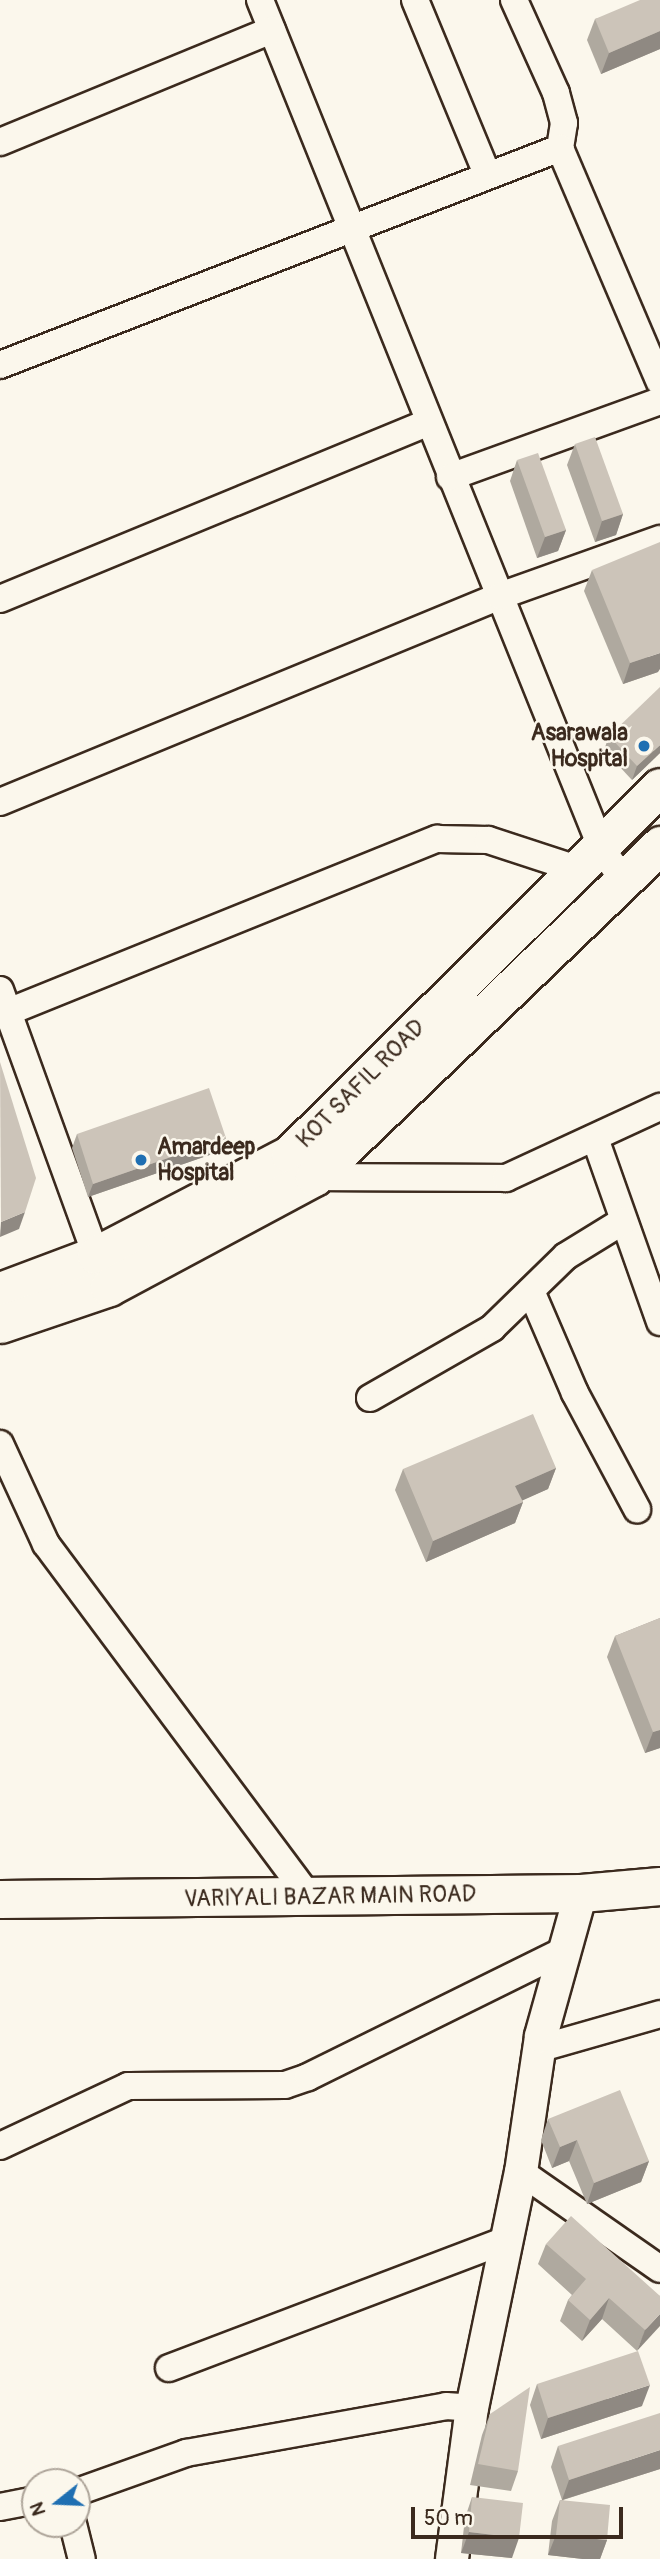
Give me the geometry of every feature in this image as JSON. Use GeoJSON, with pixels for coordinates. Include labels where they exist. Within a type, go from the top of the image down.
{"type":"FeatureCollection","features":[{"type":"Feature","properties":{"kind":"main road","name":"KOT SAFIL ROAD"},"geometry":{"type":"LineString","coordinates":[[0,1291],[96,1255],[290,1154],[591,859],[660,787]]}},
{"type":"Feature","properties":{"kind":"main road","name":"KOT SAFIL ROAD"},"geometry":{"type":"LineString","coordinates":[[0,1324],[109,1287],[314,1177],[625,883],[660,845]]}},
{"type":"Feature","properties":{"kind":"main road","name":"VARIYALI BAZAR MAIN ROAD"},"geometry":{"type":"LineString","coordinates":[[0,1899],[581,1894],[660,1885]]}},
{"type":"Feature","properties":{"kind":"street"},"geometry":{"type":"LineString","coordinates":[[260,0],[347,229],[500,596],[591,859]]}},
{"type":"Feature","properties":{"kind":"street"},"geometry":{"type":"LineString","coordinates":[[415,0],[487,174]]}},
{"type":"Feature","properties":{"kind":"street"},"geometry":{"type":"LineString","coordinates":[[514,0],[556,93],[564,122],[560,148],[660,382]]}},
{"type":"Feature","properties":{"kind":"street"},"geometry":{"type":"LineString","coordinates":[[0,142],[272,30]]}},
{"type":"Feature","properties":{"kind":"street"},"geometry":{"type":"LineString","coordinates":[[0,365],[487,174],[560,148]]}},
{"type":"Feature","properties":{"kind":"street"},"geometry":{"type":"LineString","coordinates":[[450,477],[660,401]]}},
{"type":"Feature","properties":{"kind":"street"},"geometry":{"type":"LineString","coordinates":[[0,599],[428,423]]}},
{"type":"Feature","properties":{"kind":"street"},"geometry":{"type":"LineString","coordinates":[[0,802],[500,596],[660,539]]}},
{"type":"Feature","properties":{"kind":"street"},"geometry":{"type":"LineString","coordinates":[[96,1255],[4,1001],[437,839],[488,840],[591,859],[625,883]]}},
{"type":"Feature","properties":{"kind":"street"},"geometry":{"type":"LineString","coordinates":[[314,1177],[485,1181],[533,1170],[660,1107]]}},
{"type":"Feature","properties":{"kind":"street"},"geometry":{"type":"LineString","coordinates":[[596,1141],[623,1221],[653,1282],[660,1322]]}},
{"type":"Feature","properties":{"kind":"street"},"geometry":{"type":"LineString","coordinates":[[370,1398],[492,1328],[566,1256],[623,1221]]}},
{"type":"Feature","properties":{"kind":"street"},"geometry":{"type":"LineString","coordinates":[[531,1290],[565,1372],[637,1509]]}},
{"type":"Feature","properties":{"kind":"street"},"geometry":{"type":"LineString","coordinates":[[0,1444],[46,1544],[310,1898]]}},
{"type":"Feature","properties":{"kind":"street"},"geometry":{"type":"LineString","coordinates":[[452,2559],[472,2408],[503,2241],[521,2172],[538,2049],[581,1894]]}},
{"type":"Feature","properties":{"kind":"street"},"geometry":{"type":"LineString","coordinates":[[0,2146],[128,2086],[285,2085],[308,2077],[565,1950]]}},
{"type":"Feature","properties":{"kind":"street"},"geometry":{"type":"LineString","coordinates":[[538,2049],[660,2014]]}},
{"type":"Feature","properties":{"kind":"street"},"geometry":{"type":"LineString","coordinates":[[521,2172],[660,2270]]}},
{"type":"Feature","properties":{"kind":"street"},"geometry":{"type":"LineString","coordinates":[[169,2368],[503,2241]]}},
{"type":"Feature","properties":{"kind":"street"},"geometry":{"type":"LineString","coordinates":[[91,2487],[186,2453],[446,2406],[472,2408]]}},
{"type":"Feature","properties":{"kind":"street"},"geometry":{"type":"LineString","coordinates":[[0,2507],[21,2503]]}},
{"type":"Feature","properties":{"kind":"street"},"geometry":{"type":"LineString","coordinates":[[77,2538],[82,2559]]}},
{"type":"Feature","properties":{"kind":"building"},"geometry":{"type":"Polygon","coordinates":[[[640,0],[660,0],[660,31],[609,53],[595,19],[640,0]]]}},
{"type":"Feature","properties":{"kind":"building"},"geometry":{"type":"Polygon","coordinates":[[[595,437],[623,514],[602,521],[575,444],[595,437]]]}},
{"type":"Feature","properties":{"kind":"building"},"geometry":{"type":"Polygon","coordinates":[[[538,453],[566,530],[545,537],[517,460],[538,453]]]}},
{"type":"Feature","properties":{"kind":"building"},"geometry":{"type":"Polygon","coordinates":[[[660,542],[660,653],[630,663],[592,570],[660,542]]]}},
{"type":"Feature","properties":{"kind":"building"},"geometry":{"type":"Polygon","coordinates":[[[660,687],[660,745],[637,766],[609,736],[660,687]]]}},
{"type":"Feature","properties":{"kind":"building"},"geometry":{"type":"Polygon","coordinates":[[[0,1062],[36,1178],[25,1212],[1,1222],[0,1062]]]}},
{"type":"Feature","properties":{"kind":"building"},"geometry":{"type":"Polygon","coordinates":[[[209,1088],[226,1138],[93,1184],[77,1134],[209,1088]]]}},
{"type":"Feature","properties":{"kind":"building"},"geometry":{"type":"Polygon","coordinates":[[[533,1414],[556,1468],[515,1486],[523,1502],[433,1541],[403,1469],[533,1414]]]}},
{"type":"Feature","properties":{"kind":"building"},"geometry":{"type":"Polygon","coordinates":[[[660,1618],[660,1730],[653,1732],[615,1636],[660,1618]]]}},
{"type":"Feature","properties":{"kind":"building"},"geometry":{"type":"Polygon","coordinates":[[[620,2090],[649,2161],[594,2183],[577,2140],[560,2147],[548,2119],[620,2090]]]}},
{"type":"Feature","properties":{"kind":"building"},"geometry":{"type":"Polygon","coordinates":[[[571,2216],[660,2296],[660,2314],[645,2330],[609,2298],[590,2320],[568,2300],[586,2279],[546,2244],[571,2216]]]}},
{"type":"Feature","properties":{"kind":"building"},"geometry":{"type":"Polygon","coordinates":[[[638,2351],[650,2385],[548,2418],[537,2384],[638,2351]]]}},
{"type":"Feature","properties":{"kind":"building"},"geometry":{"type":"Polygon","coordinates":[[[530,2387],[518,2471],[478,2464],[490,2414],[530,2387]]]}},
{"type":"Feature","properties":{"kind":"building"},"geometry":{"type":"Polygon","coordinates":[[[660,2413],[660,2450],[569,2480],[558,2446],[660,2413]]]}},
{"type":"Feature","properties":{"kind":"building"},"geometry":{"type":"Polygon","coordinates":[[[472,2497],[523,2503],[519,2538],[469,2532],[472,2497]]]}},
{"type":"Feature","properties":{"kind":"building"},"geometry":{"type":"Polygon","coordinates":[[[560,2500],[610,2505],[607,2540],[556,2535],[560,2500]]]}},
{"type":"Feature","properties":{"kind":"place","name":"Asarawala Hospital"},"geometry":{"type":"Point","coordinates":[644,746]}},
{"type":"Feature","properties":{"kind":"place","name":"Amardeep Hospital"},"geometry":{"type":"Point","coordinates":[141,1160]}}]}
